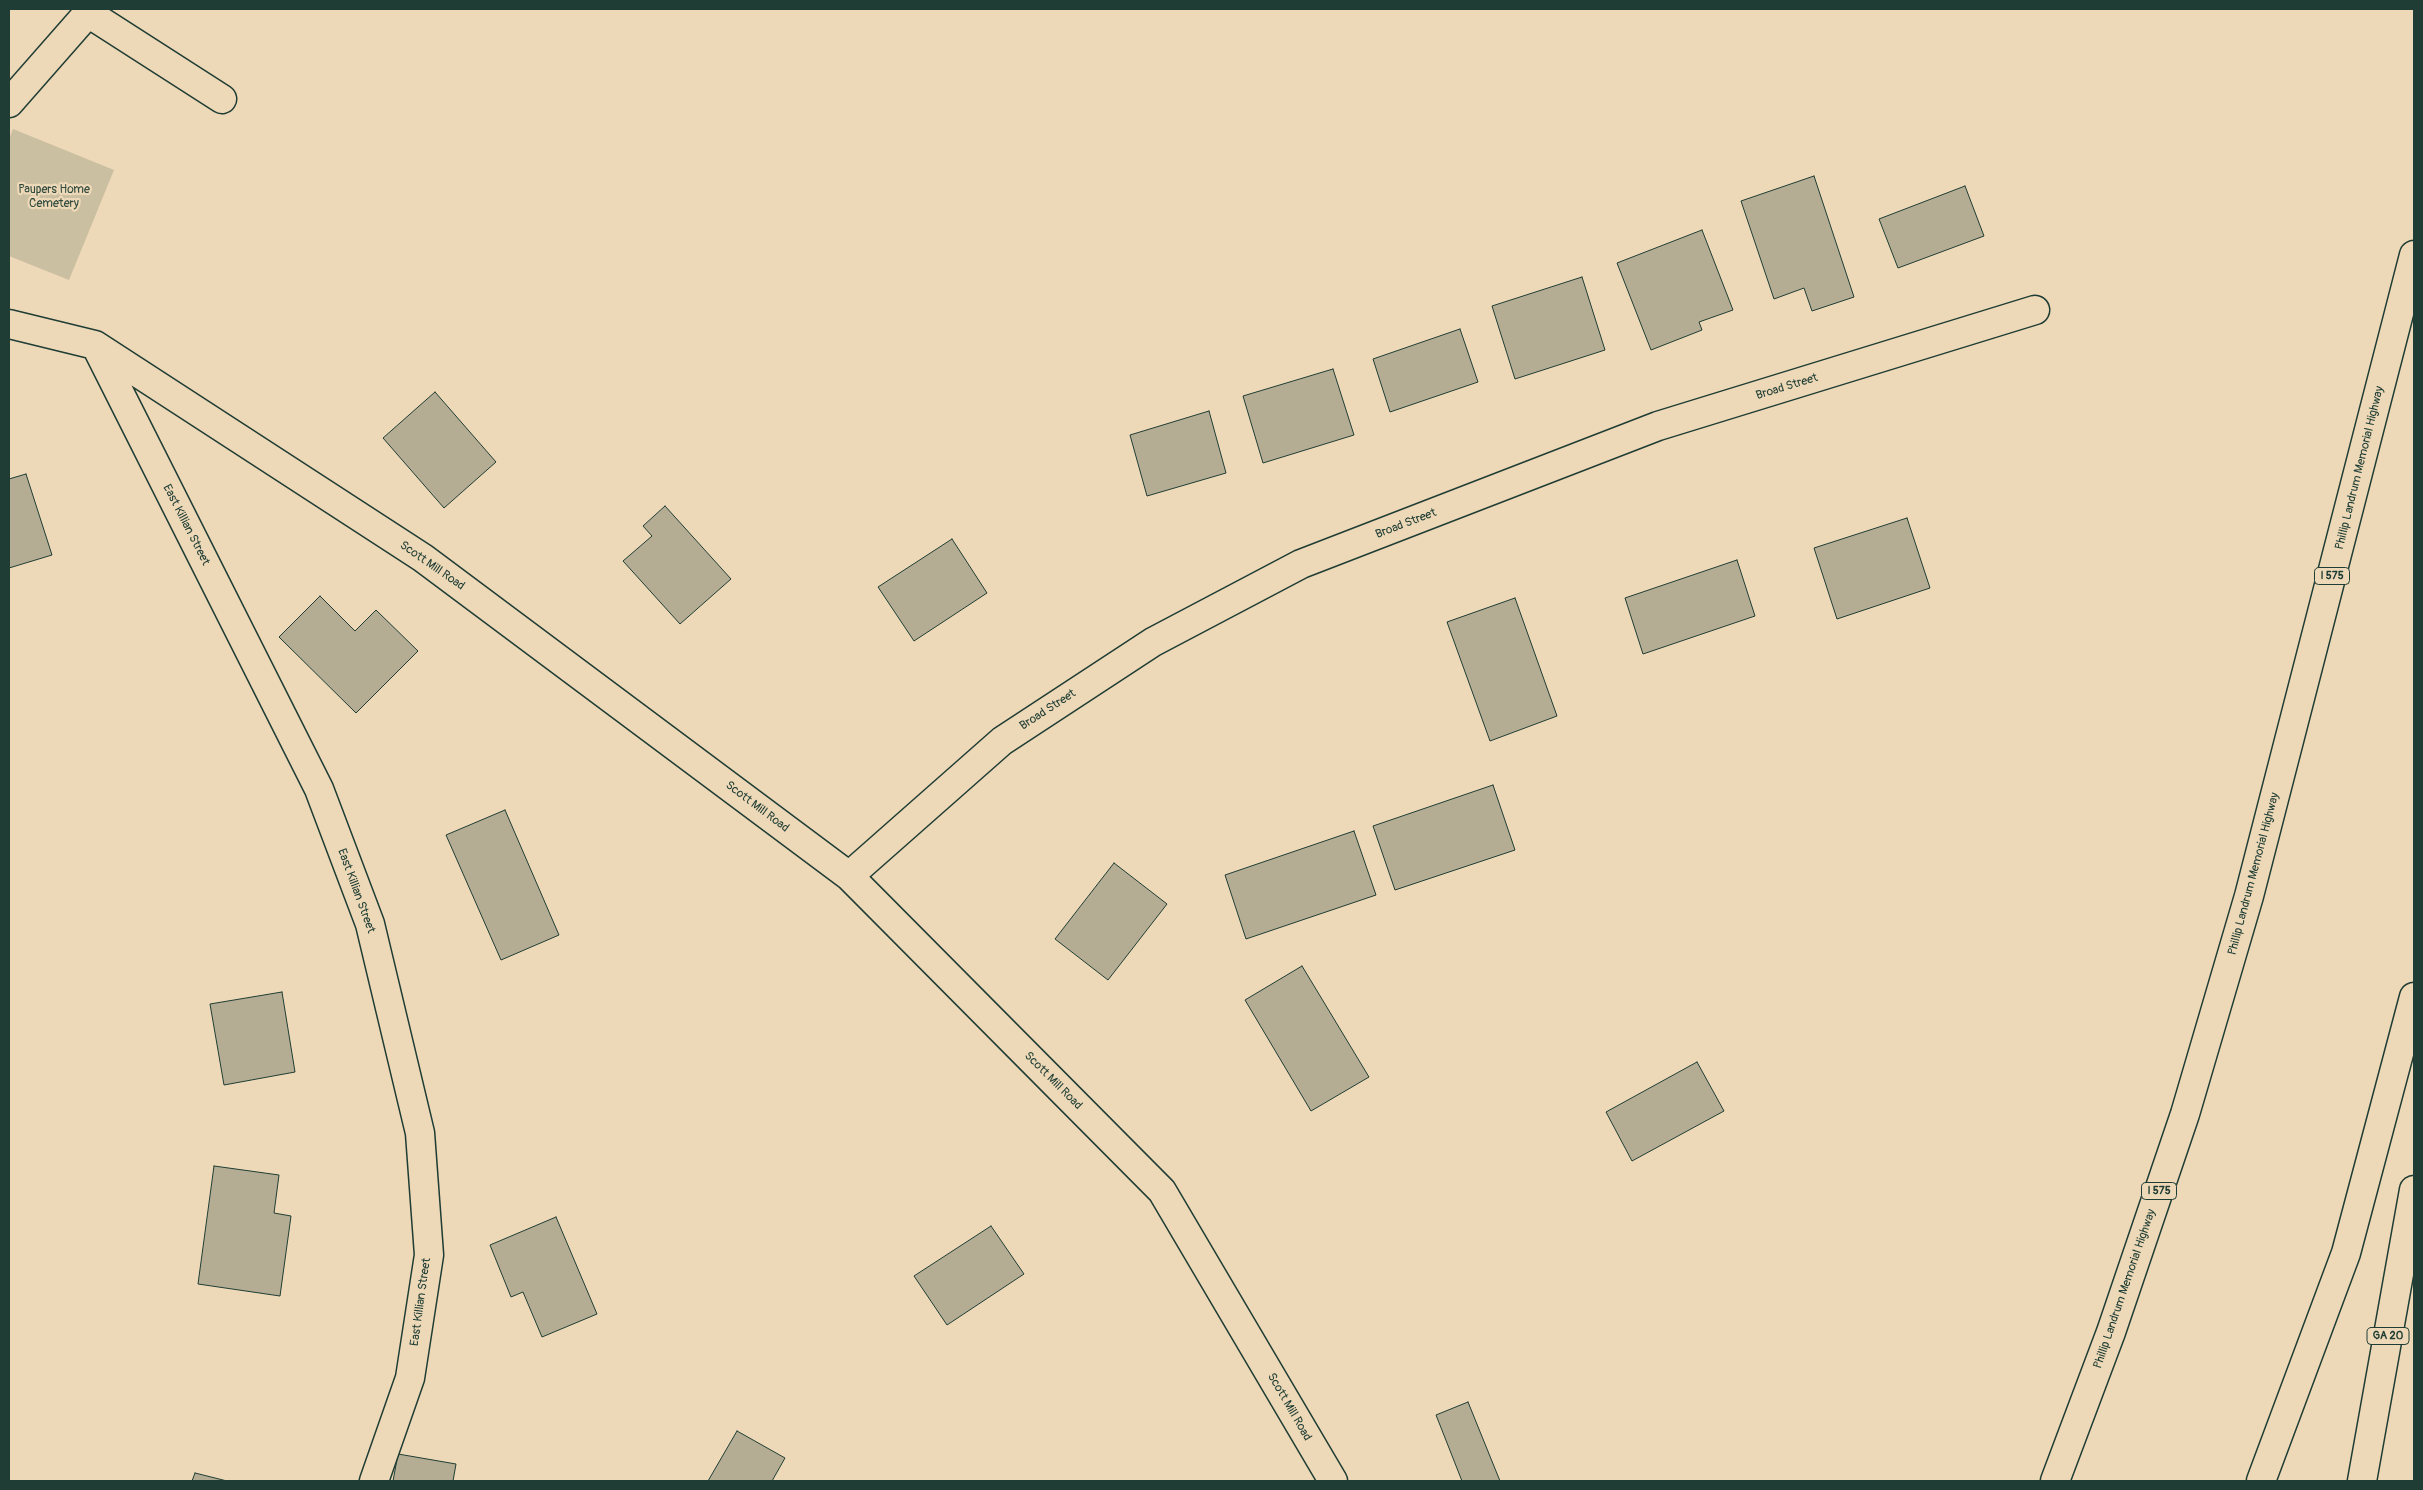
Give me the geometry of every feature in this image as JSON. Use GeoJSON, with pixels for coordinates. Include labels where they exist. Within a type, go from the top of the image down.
{"type":"FeatureCollection","features":[{"type":"Feature","properties":{"kind":"main road"},"geometry":{"type":"LineString","coordinates":[[9,103],[88,13],[222,99]]}},
{"type":"Feature","properties":{"kind":"main road","name":"Phillip Landrum Memorial Highway"},"geometry":{"type":"LineString","coordinates":[[2054,1481],[2111,1332],[2185,1114],[2202,1057],[2249,896],[2414,255]]}},
{"type":"Feature","properties":{"kind":"main road","name":"Broad Street"},"geometry":{"type":"LineString","coordinates":[[849,876],[1002,741],[1153,642],[1301,564],[1658,426],[2035,310]]}},
{"type":"Feature","properties":{"kind":"main road","name":"Scott Mill Road"},"geometry":{"type":"LineString","coordinates":[[9,324],[96,345],[423,558],[849,876],[1162,1191],[1333,1481]]}},
{"type":"Feature","properties":{"kind":"main road","name":"East Killian Street"},"geometry":{"type":"LineString","coordinates":[[96,345],[319,789],[370,924],[420,1133],[429,1255],[410,1378],[374,1481]]}},
{"type":"Feature","properties":{"kind":"main road"},"geometry":{"type":"LineString","coordinates":[[2261,1481],[2346,1253],[2414,997]]}},
{"type":"Feature","properties":{"kind":"main road","name":"GA 20"},"geometry":{"type":"LineString","coordinates":[[2362,1481],[2414,1190]]}},
{"type":"Feature","properties":{"kind":"green space","name":"Paupers Home Cemetery"},"geometry":{"type":"Polygon","coordinates":[[[13,129],[114,170],[69,280],[9,256],[9,139],[13,129]]]}},
{"type":"Feature","properties":{"kind":"building"},"geometry":{"type":"Polygon","coordinates":[[[1814,176],[1854,297],[1812,311],[1804,288],[1774,299],[1741,201],[1814,176]]]}},
{"type":"Feature","properties":{"kind":"building"},"geometry":{"type":"Polygon","coordinates":[[[1965,186],[1984,236],[1898,268],[1879,219],[1965,186]]]}},
{"type":"Feature","properties":{"kind":"building"},"geometry":{"type":"Polygon","coordinates":[[[1702,230],[1733,310],[1699,322],[1702,330],[1651,350],[1617,263],[1702,230]]]}},
{"type":"Feature","properties":{"kind":"building"},"geometry":{"type":"Polygon","coordinates":[[[1582,277],[1605,350],[1515,379],[1492,306],[1582,277]]]}},
{"type":"Feature","properties":{"kind":"building"},"geometry":{"type":"Polygon","coordinates":[[[1460,329],[1478,382],[1390,412],[1373,359],[1460,329]]]}},
{"type":"Feature","properties":{"kind":"building"},"geometry":{"type":"Polygon","coordinates":[[[1333,369],[1354,435],[1263,463],[1243,396],[1333,369]]]}},
{"type":"Feature","properties":{"kind":"building"},"geometry":{"type":"Polygon","coordinates":[[[435,392],[496,462],[444,508],[383,438],[435,392]]]}},
{"type":"Feature","properties":{"kind":"building"},"geometry":{"type":"Polygon","coordinates":[[[1209,411],[1226,473],[1147,496],[1130,435],[1209,411]]]}},
{"type":"Feature","properties":{"kind":"building"},"geometry":{"type":"Polygon","coordinates":[[[26,474],[52,555],[9,568],[9,479],[26,474]]]}},
{"type":"Feature","properties":{"kind":"building"},"geometry":{"type":"Polygon","coordinates":[[[665,506],[731,579],[680,624],[623,561],[652,536],[643,526],[665,506]]]}},
{"type":"Feature","properties":{"kind":"building"},"geometry":{"type":"Polygon","coordinates":[[[1907,518],[1930,588],[1837,619],[1814,548],[1907,518]]]}},
{"type":"Feature","properties":{"kind":"building"},"geometry":{"type":"Polygon","coordinates":[[[952,539],[987,593],[914,641],[878,587],[952,539]]]}},
{"type":"Feature","properties":{"kind":"building"},"geometry":{"type":"Polygon","coordinates":[[[1737,560],[1755,616],[1643,654],[1625,598],[1737,560]]]}},
{"type":"Feature","properties":{"kind":"building"},"geometry":{"type":"Polygon","coordinates":[[[320,596],[355,631],[376,610],[418,651],[356,713],[279,637],[320,596]]]}},
{"type":"Feature","properties":{"kind":"building"},"geometry":{"type":"Polygon","coordinates":[[[1515,598],[1557,716],[1490,741],[1447,622],[1515,598]]]}},
{"type":"Feature","properties":{"kind":"building"},"geometry":{"type":"Polygon","coordinates":[[[1493,785],[1515,850],[1395,890],[1373,826],[1493,785]]]}},
{"type":"Feature","properties":{"kind":"building"},"geometry":{"type":"Polygon","coordinates":[[[505,810],[559,935],[501,960],[446,835],[505,810]]]}},
{"type":"Feature","properties":{"kind":"building"},"geometry":{"type":"Polygon","coordinates":[[[1354,831],[1376,895],[1246,939],[1225,875],[1354,831]]]}},
{"type":"Feature","properties":{"kind":"building"},"geometry":{"type":"Polygon","coordinates":[[[1114,863],[1167,904],[1108,980],[1055,939],[1114,863]]]}},
{"type":"Feature","properties":{"kind":"building"},"geometry":{"type":"Polygon","coordinates":[[[1302,966],[1369,1077],[1311,1111],[1245,1000],[1302,966]]]}},
{"type":"Feature","properties":{"kind":"building"},"geometry":{"type":"Polygon","coordinates":[[[282,992],[295,1072],[224,1085],[210,1004],[282,992]]]}},
{"type":"Feature","properties":{"kind":"building"},"geometry":{"type":"Polygon","coordinates":[[[1697,1062],[1724,1111],[1632,1161],[1606,1112],[1697,1062]]]}},
{"type":"Feature","properties":{"kind":"building"},"geometry":{"type":"Polygon","coordinates":[[[214,1166],[279,1175],[274,1213],[291,1216],[280,1296],[198,1284],[214,1166]]]}},
{"type":"Feature","properties":{"kind":"building"},"geometry":{"type":"Polygon","coordinates":[[[556,1217],[597,1314],[542,1337],[523,1292],[511,1297],[490,1245],[556,1217]]]}},
{"type":"Feature","properties":{"kind":"building"},"geometry":{"type":"Polygon","coordinates":[[[991,1226],[1024,1274],[947,1325],[914,1276],[991,1226]]]}},
{"type":"Feature","properties":{"kind":"building"},"geometry":{"type":"Polygon","coordinates":[[[1468,1402],[1500,1481],[1462,1481],[1436,1415],[1468,1402]]]}},
{"type":"Feature","properties":{"kind":"building"},"geometry":{"type":"Polygon","coordinates":[[[737,1431],[785,1458],[772,1481],[708,1481],[737,1431]]]}},
{"type":"Feature","properties":{"kind":"building"},"geometry":{"type":"Polygon","coordinates":[[[398,1454],[456,1464],[453,1481],[393,1481],[398,1454]]]}},
{"type":"Feature","properties":{"kind":"building"},"geometry":{"type":"Polygon","coordinates":[[[195,1473],[227,1481],[192,1481],[195,1473]]]}}]}
